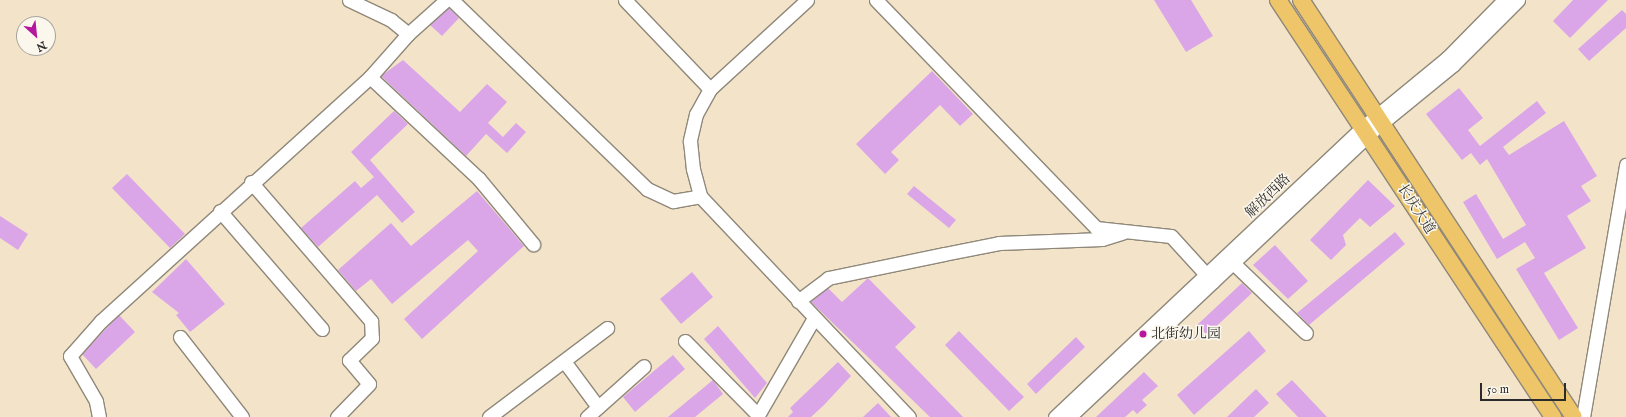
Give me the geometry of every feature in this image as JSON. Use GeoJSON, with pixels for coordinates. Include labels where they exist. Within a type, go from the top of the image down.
{"type":"FeatureCollection","features":[{"type":"Feature","properties":{"kind":"main road","name":"长庆大道"},"geometry":{"type":"LineString","coordinates":[[1278,0],[1553,417]]}},
{"type":"Feature","properties":{"kind":"main road","name":"长庆大道"},"geometry":{"type":"LineString","coordinates":[[1301,0],[1574,417]]}},
{"type":"Feature","properties":{"kind":"street"},"geometry":{"type":"LineString","coordinates":[[349,0],[391,20],[408,34]]}},
{"type":"Feature","properties":{"kind":"street"},"geometry":{"type":"LineString","coordinates":[[99,417],[96,401],[70,356],[101,321],[251,182],[370,77],[408,34],[446,0]]}},
{"type":"Feature","properties":{"kind":"street"},"geometry":{"type":"LineString","coordinates":[[452,0],[648,189],[673,201],[700,196]]}},
{"type":"Feature","properties":{"kind":"street"},"geometry":{"type":"LineString","coordinates":[[625,0],[710,89]]}},
{"type":"Feature","properties":{"kind":"street"},"geometry":{"type":"LineString","coordinates":[[807,0],[710,89],[696,114],[690,141],[700,196],[909,417]]}},
{"type":"Feature","properties":{"kind":"street"},"geometry":{"type":"LineString","coordinates":[[876,0],[1096,228],[1171,236],[1210,279]]}},
{"type":"Feature","properties":{"kind":"street","name":"解放西路"},"geometry":{"type":"LineString","coordinates":[[1069,417],[1230,260],[1365,132],[1447,58],[1504,0]]}},
{"type":"Feature","properties":{"kind":"street","name":"解放西路"},"geometry":{"type":"LineString","coordinates":[[1379,119],[1453,65],[1518,0]]}},
{"type":"Feature","properties":{"kind":"street"},"geometry":{"type":"LineString","coordinates":[[370,77],[479,179],[533,244]]}},
{"type":"Feature","properties":{"kind":"street"},"geometry":{"type":"LineString","coordinates":[[1583,417],[1626,165]]}},
{"type":"Feature","properties":{"kind":"street"},"geometry":{"type":"LineString","coordinates":[[251,182],[371,321],[372,338],[349,360],[370,384],[337,417]]}},
{"type":"Feature","properties":{"kind":"street"},"geometry":{"type":"LineString","coordinates":[[220,211],[322,329]]}},
{"type":"Feature","properties":{"kind":"street"},"geometry":{"type":"LineString","coordinates":[[798,301],[828,278],[999,243],[1102,238],[1130,231]]}},
{"type":"Feature","properties":{"kind":"street"},"geometry":{"type":"LineString","coordinates":[[1230,260],[1306,333]]}},
{"type":"Feature","properties":{"kind":"street","name":"解放西路"},"geometry":{"type":"LineString","coordinates":[[1055,417],[1210,279]]}},
{"type":"Feature","properties":{"kind":"street"},"geometry":{"type":"LineString","coordinates":[[685,341],[758,415],[814,318]]}},
{"type":"Feature","properties":{"kind":"street"},"geometry":{"type":"LineString","coordinates":[[489,417],[608,328]]}},
{"type":"Feature","properties":{"kind":"street"},"geometry":{"type":"LineString","coordinates":[[180,337],[242,417]]}},
{"type":"Feature","properties":{"kind":"street"},"geometry":{"type":"LineString","coordinates":[[564,361],[598,407]]}},
{"type":"Feature","properties":{"kind":"street"},"geometry":{"type":"LineString","coordinates":[[587,417],[644,366]]}},
{"type":"Feature","properties":{"kind":"building"},"geometry":{"type":"Polygon","coordinates":[[[1154,0],[1191,0],[1213,36],[1186,52],[1154,0]]]}},
{"type":"Feature","properties":{"kind":"building"},"geometry":{"type":"Polygon","coordinates":[[[1573,0],[1608,0],[1570,38],[1553,21],[1573,0]]]}},
{"type":"Feature","properties":{"kind":"building"},"geometry":{"type":"Polygon","coordinates":[[[449,8],[459,18],[442,36],[430,25],[449,8]]]}},
{"type":"Feature","properties":{"kind":"building"},"geometry":{"type":"Polygon","coordinates":[[[1622,10],[1626,14],[1626,28],[1589,61],[1578,49],[1622,10]]]}},
{"type":"Feature","properties":{"kind":"building"},"geometry":{"type":"Polygon","coordinates":[[[403,60],[460,112],[487,84],[507,102],[488,123],[503,137],[516,123],[526,132],[507,153],[486,134],[466,156],[381,76],[403,60]]]}},
{"type":"Feature","properties":{"kind":"building"},"geometry":{"type":"Polygon","coordinates":[[[932,71],[973,114],[960,126],[940,105],[891,152],[899,160],[885,174],[856,144],[932,71]]]}},
{"type":"Feature","properties":{"kind":"building"},"geometry":{"type":"Polygon","coordinates":[[[1459,88],[1483,118],[1468,130],[1480,146],[1537,101],[1546,113],[1503,147],[1509,155],[1564,121],[1597,176],[1581,186],[1591,201],[1567,216],[1586,248],[1544,273],[1578,328],[1559,340],[1516,269],[1535,258],[1525,242],[1497,259],[1463,202],[1476,194],[1503,239],[1526,225],[1487,159],[1480,165],[1471,153],[1462,160],[1426,114],[1459,88]]]}},
{"type":"Feature","properties":{"kind":"building"},"geometry":{"type":"Polygon","coordinates":[[[394,111],[408,124],[370,160],[415,212],[402,223],[377,195],[318,247],[301,228],[355,181],[361,188],[374,177],[351,152],[394,111]]]}},
{"type":"Feature","properties":{"kind":"building"},"geometry":{"type":"Polygon","coordinates":[[[127,174],[185,234],[170,248],[112,188],[127,174]]]}},
{"type":"Feature","properties":{"kind":"building"},"geometry":{"type":"Polygon","coordinates":[[[1368,180],[1395,206],[1370,227],[1360,218],[1343,235],[1346,245],[1331,260],[1310,240],[1368,180]]]}},
{"type":"Feature","properties":{"kind":"building"},"geometry":{"type":"Polygon","coordinates":[[[914,186],[956,220],[949,228],[907,194],[914,186]]]}},
{"type":"Feature","properties":{"kind":"building"},"geometry":{"type":"Polygon","coordinates":[[[477,191],[524,246],[422,339],[404,319],[478,251],[468,240],[392,304],[371,279],[356,291],[338,270],[391,223],[411,246],[477,191]]]}},
{"type":"Feature","properties":{"kind":"building"},"geometry":{"type":"Polygon","coordinates":[[[0,216],[28,234],[18,250],[0,238],[0,216]]]}},
{"type":"Feature","properties":{"kind":"building"},"geometry":{"type":"Polygon","coordinates":[[[1395,232],[1405,244],[1309,325],[1297,313],[1395,232]]]}},
{"type":"Feature","properties":{"kind":"building"},"geometry":{"type":"Polygon","coordinates":[[[1275,245],[1308,281],[1288,299],[1253,265],[1275,245]]]}},
{"type":"Feature","properties":{"kind":"building"},"geometry":{"type":"Polygon","coordinates":[[[186,259],[225,304],[190,332],[176,315],[179,313],[152,292],[186,259]]]}},
{"type":"Feature","properties":{"kind":"building"},"geometry":{"type":"Polygon","coordinates":[[[692,272],[713,297],[681,324],[660,299],[692,272]]]}},
{"type":"Feature","properties":{"kind":"building"},"geometry":{"type":"Polygon","coordinates":[[[868,278],[916,327],[895,347],[963,417],[930,417],[811,302],[828,288],[842,302],[868,278]]]}},
{"type":"Feature","properties":{"kind":"building"},"geometry":{"type":"Polygon","coordinates":[[[1242,283],[1252,293],[1207,335],[1197,325],[1242,283]]]}},
{"type":"Feature","properties":{"kind":"building"},"geometry":{"type":"Polygon","coordinates":[[[119,315],[135,332],[96,369],[82,354],[119,315]]]}},
{"type":"Feature","properties":{"kind":"building"},"geometry":{"type":"Polygon","coordinates":[[[718,326],[767,383],[755,398],[704,339],[718,326]]]}},
{"type":"Feature","properties":{"kind":"building"},"geometry":{"type":"Polygon","coordinates":[[[959,331],[1024,397],[1009,411],[945,345],[959,331]]]}},
{"type":"Feature","properties":{"kind":"building"},"geometry":{"type":"Polygon","coordinates":[[[1249,331],[1266,351],[1194,415],[1177,395],[1249,331]]]}},
{"type":"Feature","properties":{"kind":"building"},"geometry":{"type":"Polygon","coordinates":[[[1076,337],[1085,347],[1036,394],[1027,384],[1076,337]]]}},
{"type":"Feature","properties":{"kind":"building"},"geometry":{"type":"Polygon","coordinates":[[[673,355],[685,369],[635,412],[623,397],[673,355]]]}},
{"type":"Feature","properties":{"kind":"building"},"geometry":{"type":"Polygon","coordinates":[[[838,362],[851,376],[811,417],[788,417],[793,412],[790,408],[838,362]]]}},
{"type":"Feature","properties":{"kind":"building"},"geometry":{"type":"Polygon","coordinates":[[[1144,372],[1158,386],[1142,400],[1147,405],[1137,414],[1133,410],[1125,417],[1096,417],[1144,372]]]}},
{"type":"Feature","properties":{"kind":"building"},"geometry":{"type":"Polygon","coordinates":[[[713,380],[723,394],[695,417],[668,417],[713,380]]]}},
{"type":"Feature","properties":{"kind":"building"},"geometry":{"type":"Polygon","coordinates":[[[1292,380],[1327,417],[1298,417],[1276,394],[1292,380]]]}},
{"type":"Feature","properties":{"kind":"building"},"geometry":{"type":"Polygon","coordinates":[[[1256,389],[1269,403],[1254,417],[1227,417],[1256,389]]]}},
{"type":"Feature","properties":{"kind":"building"},"geometry":{"type":"Polygon","coordinates":[[[878,403],[891,417],[863,417],[878,403]]]}},
{"type":"Feature","properties":{"kind":"place","name":"北街幼儿园"},"geometry":{"type":"Point","coordinates":[1143,334]}}]}
